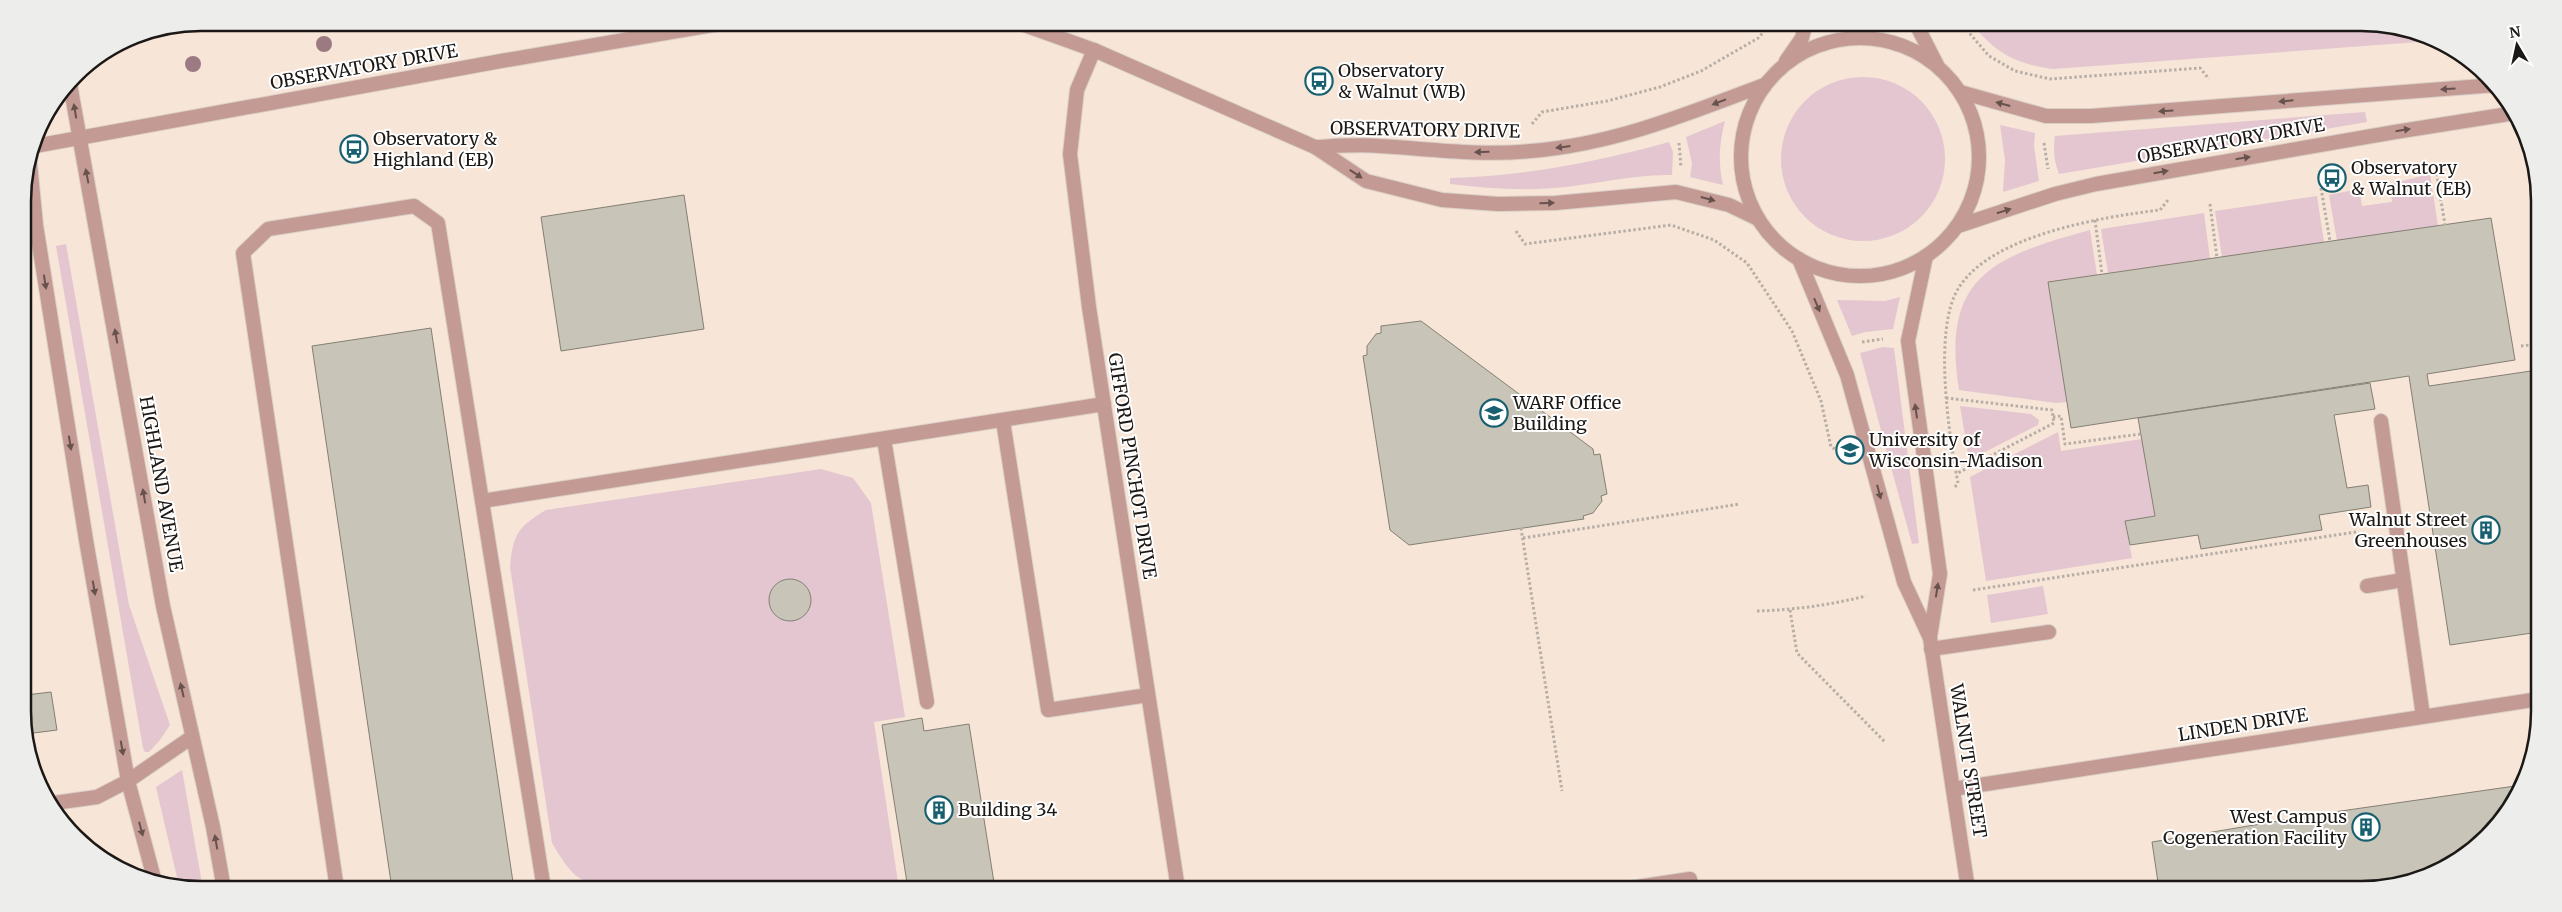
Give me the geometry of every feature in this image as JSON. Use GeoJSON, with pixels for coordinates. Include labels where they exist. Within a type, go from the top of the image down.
{"type":"FeatureCollection","features":[{"type":"Feature","properties":{"kind":"street"},"geometry":{"type":"LineString","coordinates":[[1804,31],[1802,38],[1784,64],[1764,85],[1744,126],[1741,173],[1756,218],[1775,241],[1799,260],[1841,275],[1885,274],[1926,256],[1958,226],[1974,194],[1980,159],[1975,124],[1960,92],[1937,65],[1920,31]]}},
{"type":"Feature","properties":{"kind":"street","name":"OBSERVATORY DRIVE"},"geometry":{"type":"LineString","coordinates":[[41,145],[673,32]]}},
{"type":"Feature","properties":{"kind":"street","name":"OBSERVATORY DRIVE"},"geometry":{"type":"LineString","coordinates":[[1043,32],[1094,50],[1315,147],[1366,181],[1442,200],[1498,204],[1555,203],[1676,192],[1729,206],[1756,218]]}},
{"type":"Feature","properties":{"kind":"street"},"geometry":{"type":"LineString","coordinates":[[1784,64],[1820,44],[1861,37],[1902,45],[1937,65]]}},
{"type":"Feature","properties":{"kind":"street","name":"GIFFORD PINCHOT DRIVE"},"geometry":{"type":"LineString","coordinates":[[1094,50],[1077,90],[1070,154],[1104,404],[1177,881]]}},
{"type":"Feature","properties":{"kind":"street","name":"OBSERVATORY DRIVE"},"geometry":{"type":"LineString","coordinates":[[1315,147],[1378,145],[1452,153],[1530,152],[1597,143],[1671,121],[1764,85]]}},
{"type":"Feature","properties":{"kind":"street","name":"OBSERVATORY DRIVE"},"geometry":{"type":"LineString","coordinates":[[1960,92],[2046,116],[2082,116],[2215,108],[2485,86]]}},
{"type":"Feature","properties":{"kind":"street","name":"HIGHLAND AVENUE"},"geometry":{"type":"LineString","coordinates":[[71,91],[163,606],[213,827],[222,881]]}},
{"type":"Feature","properties":{"kind":"street","name":"OBSERVATORY DRIVE"},"geometry":{"type":"LineString","coordinates":[[1958,226],[2055,194],[2096,184],[2507,114]]}},
{"type":"Feature","properties":{"kind":"street"},"geometry":{"type":"LineString","coordinates":[[32,186],[39,245],[86,540],[128,782],[153,874]]}},
{"type":"Feature","properties":{"kind":"street"},"geometry":{"type":"LineString","coordinates":[[336,881],[243,253],[268,229],[414,206],[438,223],[543,881]]}},
{"type":"Feature","properties":{"kind":"street","name":"WALNUT STREET"},"geometry":{"type":"LineString","coordinates":[[1926,256],[1908,341],[1940,574],[1931,644]]}},
{"type":"Feature","properties":{"kind":"street","name":"WALNUT STREET"},"geometry":{"type":"LineString","coordinates":[[1799,260],[1847,375],[1904,582],[1931,644],[1967,880]]}},
{"type":"Feature","properties":{"kind":"street"},"geometry":{"type":"LineString","coordinates":[[482,501],[1104,404]]}},
{"type":"Feature","properties":{"kind":"street"},"geometry":{"type":"LineString","coordinates":[[1004,421],[1048,710],[1148,695]]}},
{"type":"Feature","properties":{"kind":"street"},"geometry":{"type":"LineString","coordinates":[[2381,421],[2423,716]]}},
{"type":"Feature","properties":{"kind":"street"},"geometry":{"type":"LineString","coordinates":[[884,439],[927,702]]}},
{"type":"Feature","properties":{"kind":"street"},"geometry":{"type":"LineString","coordinates":[[2367,586],[2403,580]]}},
{"type":"Feature","properties":{"kind":"street"},"geometry":{"type":"LineString","coordinates":[[1931,644],[2049,632]]}},
{"type":"Feature","properties":{"kind":"street","name":"LINDEN DRIVE"},"geometry":{"type":"LineString","coordinates":[[1953,789],[2531,700]]}},
{"type":"Feature","properties":{"kind":"street"},"geometry":{"type":"LineString","coordinates":[[61,806],[98,797],[128,782],[192,737]]}},
{"type":"Feature","properties":{"kind":"path"},"geometry":{"type":"LineString","coordinates":[[1542,112],[1607,101],[1660,87],[1701,71],[1735,53],[1760,37],[1763,31]]}},
{"type":"Feature","properties":{"kind":"path"},"geometry":{"type":"LineString","coordinates":[[1968,31],[1989,56],[2015,71],[2050,79],[2200,68]]}},
{"type":"Feature","properties":{"kind":"path"},"geometry":{"type":"LineString","coordinates":[[1679,142],[1681,169]]}},
{"type":"Feature","properties":{"kind":"path"},"geometry":{"type":"LineString","coordinates":[[2044,142],[2048,170]]}},
{"type":"Feature","properties":{"kind":"path"},"geometry":{"type":"LineString","coordinates":[[2435,164],[2445,225]]}},
{"type":"Feature","properties":{"kind":"path"},"geometry":{"type":"LineString","coordinates":[[2321,188],[2330,241]]}},
{"type":"Feature","properties":{"kind":"path"},"geometry":{"type":"LineString","coordinates":[[2210,204],[2217,258]]}},
{"type":"Feature","properties":{"kind":"path"},"geometry":{"type":"LineString","coordinates":[[1958,483],[1946,398],[1945,345],[1947,316],[1958,289],[1980,264],[2011,246],[2095,220],[2160,210]]}},
{"type":"Feature","properties":{"kind":"path"},"geometry":{"type":"LineString","coordinates":[[2095,220],[2102,274]]}},
{"type":"Feature","properties":{"kind":"path"},"geometry":{"type":"LineString","coordinates":[[1525,244],[1672,225],[1714,240],[1747,263],[1792,332],[1821,402],[1831,447]]}},
{"type":"Feature","properties":{"kind":"path"},"geometry":{"type":"LineString","coordinates":[[1859,343],[1889,338]]}},
{"type":"Feature","properties":{"kind":"path"},"geometry":{"type":"LineString","coordinates":[[2521,346],[2531,345]]}},
{"type":"Feature","properties":{"kind":"path"},"geometry":{"type":"LineString","coordinates":[[1946,398],[2052,410],[2054,423],[1956,474]]}},
{"type":"Feature","properties":{"kind":"path"},"geometry":{"type":"LineString","coordinates":[[2053,417],[2061,416],[2065,444],[2141,434]]}},
{"type":"Feature","properties":{"kind":"path"},"geometry":{"type":"LineString","coordinates":[[1523,538],[1740,504]]}},
{"type":"Feature","properties":{"kind":"path"},"geometry":{"type":"LineString","coordinates":[[1522,528],[1562,791]]}},
{"type":"Feature","properties":{"kind":"path"},"geometry":{"type":"LineString","coordinates":[[1973,590],[2356,532]]}},
{"type":"Feature","properties":{"kind":"path"},"geometry":{"type":"LineString","coordinates":[[1757,611],[1790,610],[1839,603],[1866,596]]}},
{"type":"Feature","properties":{"kind":"path"},"geometry":{"type":"LineString","coordinates":[[1790,610],[1797,652],[1884,742]]}},
{"type":"Feature","properties":{"kind":"shaded area"},"geometry":{"type":"Polygon","coordinates":[[[1978,31],[2361,31],[2394,35],[2419,42],[2053,69],[2016,60],[1997,49],[1978,31]]]}},
{"type":"Feature","properties":{"kind":"shaded area","name":"University of Wisconsin-Madison"},"geometry":{"type":"Polygon","coordinates":[[[2361,31],[2415,40],[2446,54],[2464,66],[2496,98],[2518,136],[2525,157],[2529,179],[2531,201],[2531,711],[2529,733],[2522,765],[2502,805],[2489,823],[2464,846],[2426,868],[2405,875],[2372,880],[201,881],[179,879],[147,872],[107,852],[89,839],[73,823],[49,786],[40,765],[35,744],[31,711],[32,190],[35,168],[44,136],[60,107],[81,81],[98,66],[136,44],[168,35],[190,32],[2361,31]]]}},
{"type":"Feature","properties":{"kind":"shaded area"},"geometry":{"type":"Polygon","coordinates":[[[1871,77],[1887,80],[1902,86],[1927,107],[1936,120],[1942,135],[1945,159],[1944,175],[1936,198],[1915,223],[1902,232],[1887,238],[1855,241],[1839,238],[1817,228],[1794,205],[1782,175],[1781,151],[1784,135],[1794,113],[1817,90],[1847,78],[1871,77]]]}},
{"type":"Feature","properties":{"kind":"shaded area"},"geometry":{"type":"Polygon","coordinates":[[[2365,112],[2367,122],[2059,174],[2055,160],[2055,136],[2365,112]]]}},
{"type":"Feature","properties":{"kind":"shaded area"},"geometry":{"type":"Polygon","coordinates":[[[1725,121],[1720,153],[1723,185],[1690,177],[1692,163],[1686,137],[1725,121]]]}},
{"type":"Feature","properties":{"kind":"shaded area"},"geometry":{"type":"Polygon","coordinates":[[[2000,125],[2035,133],[2034,146],[2039,181],[2003,192],[2005,160],[2000,125]]]}},
{"type":"Feature","properties":{"kind":"shaded area"},"geometry":{"type":"Polygon","coordinates":[[[1669,142],[1673,152],[1672,175],[1642,176],[1569,187],[1541,189],[1502,189],[1450,184],[1450,178],[1478,177],[1561,167],[1669,142]]]}},
{"type":"Feature","properties":{"kind":"shaded area"},"geometry":{"type":"Polygon","coordinates":[[[2430,174],[2438,226],[2337,241],[2329,195],[2359,189],[2362,206],[2392,202],[2390,184],[2430,174]]]}},
{"type":"Feature","properties":{"kind":"shaded area"},"geometry":{"type":"Polygon","coordinates":[[[2317,196],[2324,242],[2222,257],[2215,211],[2317,196]]]}},
{"type":"Feature","properties":{"kind":"shaded area"},"geometry":{"type":"Polygon","coordinates":[[[2204,213],[2210,259],[2108,273],[2101,229],[2204,213]]]}},
{"type":"Feature","properties":{"kind":"shaded area"},"geometry":{"type":"Polygon","coordinates":[[[2090,230],[2097,275],[2048,282],[2067,402],[2056,403],[1959,390],[1955,352],[1958,321],[1967,297],[1981,278],[2001,263],[2026,250],[2090,230]]]}},
{"type":"Feature","properties":{"kind":"shaded area"},"geometry":{"type":"Polygon","coordinates":[[[66,244],[129,605],[170,725],[149,752],[145,752],[143,748],[56,246],[66,244]]]}},
{"type":"Feature","properties":{"kind":"shaded area"},"geometry":{"type":"Polygon","coordinates":[[[1900,297],[1893,329],[1865,332],[1852,336],[1837,300],[1885,301],[1900,297]]]}},
{"type":"Feature","properties":{"kind":"shaded area"},"geometry":{"type":"Polygon","coordinates":[[[1883,347],[1894,348],[1919,543],[1912,544],[1860,353],[1883,347]]]}},
{"type":"Feature","properties":{"kind":"shaded area"},"geometry":{"type":"Polygon","coordinates":[[[1960,406],[2031,414],[2039,420],[2038,425],[1969,460],[1960,406]]]}},
{"type":"Feature","properties":{"kind":"shaded area"},"geometry":{"type":"Polygon","coordinates":[[[2058,432],[2061,451],[2142,439],[2155,516],[2125,521],[2132,558],[1986,581],[1970,477],[2058,432]]]}},
{"type":"Feature","properties":{"kind":"shaded area"},"geometry":{"type":"Polygon","coordinates":[[[821,469],[853,478],[871,503],[905,717],[874,722],[898,881],[585,881],[570,870],[552,843],[510,567],[515,539],[519,532],[529,521],[546,510],[821,469]]]}},
{"type":"Feature","properties":{"kind":"shaded area"},"geometry":{"type":"Polygon","coordinates":[[[2043,586],[2048,614],[1991,623],[1987,595],[2043,586]]]}},
{"type":"Feature","properties":{"kind":"shaded area"},"geometry":{"type":"Polygon","coordinates":[[[182,770],[202,881],[177,879],[156,787],[182,770]]]}},
{"type":"Feature","properties":{"kind":"building"},"geometry":{"type":"Polygon","coordinates":[[[684,195],[704,329],[561,351],[541,217],[684,195]]]}},
{"type":"Feature","properties":{"kind":"building","name":"Walnut Street Greenhouses"},"geometry":{"type":"Polygon","coordinates":[[[2491,218],[2515,360],[2427,374],[2429,386],[2531,371],[2531,633],[2450,645],[2409,376],[2071,428],[2048,282],[2491,218]]]}},
{"type":"Feature","properties":{"kind":"building"},"geometry":{"type":"Polygon","coordinates":[[[1421,321],[1593,449],[1594,455],[1600,454],[1607,494],[1601,496],[1602,501],[1593,513],[1583,516],[1584,519],[1409,545],[1390,530],[1363,356],[1367,355],[1367,346],[1376,334],[1381,333],[1381,326],[1421,321]]]}},
{"type":"Feature","properties":{"kind":"building"},"geometry":{"type":"Polygon","coordinates":[[[431,328],[513,881],[391,881],[312,346],[431,328]]]}},
{"type":"Feature","properties":{"kind":"building"},"geometry":{"type":"Polygon","coordinates":[[[2370,383],[2375,409],[2334,415],[2347,488],[2368,485],[2371,507],[2319,515],[2322,530],[2201,549],[2198,535],[2130,545],[2125,521],[2155,516],[2138,418],[2370,383]]]}},
{"type":"Feature","properties":{"kind":"building"},"geometry":{"type":"Polygon","coordinates":[[[794,579],[802,582],[808,588],[811,600],[808,612],[802,618],[786,621],[778,618],[772,612],[769,596],[772,588],[778,582],[794,579]]]}},
{"type":"Feature","properties":{"kind":"building"},"geometry":{"type":"Polygon","coordinates":[[[51,692],[57,730],[34,733],[31,694],[51,692]]]}},
{"type":"Feature","properties":{"kind":"building","name":"Building 34"},"geometry":{"type":"Polygon","coordinates":[[[922,718],[924,731],[969,724],[994,881],[907,881],[882,725],[922,718]]]}},
{"type":"Feature","properties":{"kind":"building","name":"West Campus Cogeneration Facility"},"geometry":{"type":"Polygon","coordinates":[[[2513,786],[2489,823],[2464,846],[2426,868],[2405,875],[2372,880],[2158,880],[2152,842],[2327,813],[2513,786]]]}},
{"type":"Feature","properties":{"kind":"place","name":"Observatory & Walnut (WB)"},"geometry":{"type":"Point","coordinates":[1319,81]}},
{"type":"Feature","properties":{"kind":"place","name":"Observatory & Highland (EB)"},"geometry":{"type":"Point","coordinates":[354,149]}},
{"type":"Feature","properties":{"kind":"place","name":"Observatory & Walnut (EB)"},"geometry":{"type":"Point","coordinates":[2332,178]}},
{"type":"Feature","properties":{"kind":"place","name":"WARF Office Building"},"geometry":{"type":"Point","coordinates":[1494,413]}},
{"type":"Feature","properties":{"kind":"place","name":"University of Wisconsin-Madison"},"geometry":{"type":"Point","coordinates":[1850,450]}},
{"type":"Feature","properties":{"kind":"place","name":"Walnut Street Greenhouses"},"geometry":{"type":"Point","coordinates":[2486,530]}},
{"type":"Feature","properties":{"kind":"place","name":"Building 34"},"geometry":{"type":"Point","coordinates":[939,810]}},
{"type":"Feature","properties":{"kind":"place","name":"West Campus Cogeneration Facility"},"geometry":{"type":"Point","coordinates":[2366,827]}}]}
